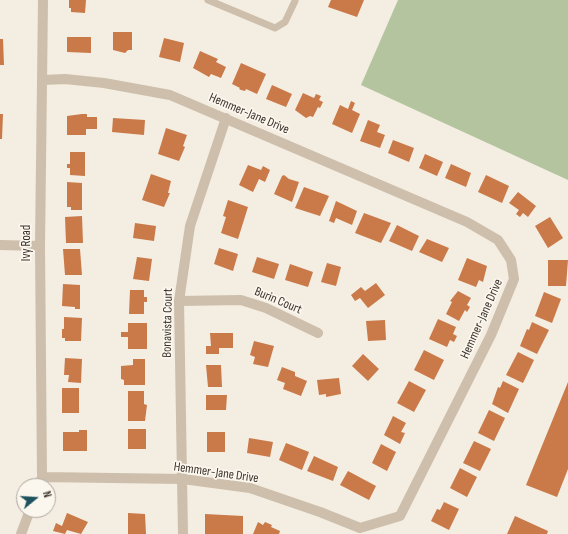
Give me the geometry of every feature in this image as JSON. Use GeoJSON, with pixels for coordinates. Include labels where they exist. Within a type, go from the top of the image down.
{"type":"FeatureCollection","features":[{"type":"Feature","properties":{"kind":"street","name":"Ivy Road"},"geometry":{"type":"LineString","coordinates":[[41,478],[40,246],[43,0]]}},
{"type":"Feature","properties":{"kind":"street","name":"Hemmer-Jane Drive"},"geometry":{"type":"LineString","coordinates":[[43,80],[65,79],[104,83],[170,95],[226,118],[467,222],[498,240],[511,260],[514,279],[491,334],[400,516],[360,528],[320,512],[250,488],[183,479],[56,481]]}},
{"type":"Feature","properties":{"kind":"street","name":"Bonavista Court"},"geometry":{"type":"LineString","coordinates":[[183,534],[179,301],[190,226],[226,118]]}},
{"type":"Feature","properties":{"kind":"street"},"geometry":{"type":"LineString","coordinates":[[0,246],[40,246]]}},
{"type":"Feature","properties":{"kind":"street","name":"Burin Court"},"geometry":{"type":"LineString","coordinates":[[179,301],[241,300],[266,308],[318,333]]}},
{"type":"Feature","properties":{"kind":"street"},"geometry":{"type":"LineString","coordinates":[[21,534],[27,518]]}},
{"type":"Feature","properties":{"kind":"lane"},"geometry":{"type":"LineString","coordinates":[[208,0],[275,28],[285,22],[294,0]]}},
{"type":"Feature","properties":{"kind":"green space"},"geometry":{"type":"Polygon","coordinates":[[[398,0],[568,0],[568,180],[361,85],[398,0]]]}},
{"type":"Feature","properties":{"kind":"building"},"geometry":{"type":"Polygon","coordinates":[[[69,0],[86,0],[85,13],[71,12],[71,8],[69,8],[69,0]]]}},
{"type":"Feature","properties":{"kind":"building"},"geometry":{"type":"Polygon","coordinates":[[[331,0],[364,0],[357,17],[328,7],[331,0]]]}},
{"type":"Feature","properties":{"kind":"building"},"geometry":{"type":"Polygon","coordinates":[[[113,32],[132,32],[132,50],[128,50],[125,53],[113,50],[113,32]]]}},
{"type":"Feature","properties":{"kind":"building"},"geometry":{"type":"Polygon","coordinates":[[[67,37],[91,37],[91,53],[67,52],[67,37]]]}},
{"type":"Feature","properties":{"kind":"building"},"geometry":{"type":"Polygon","coordinates":[[[164,38],[184,43],[180,62],[159,57],[164,38]]]}},
{"type":"Feature","properties":{"kind":"building"},"geometry":{"type":"Polygon","coordinates":[[[0,39],[3,39],[4,65],[0,65],[0,39]]]}},
{"type":"Feature","properties":{"kind":"building"},"geometry":{"type":"Polygon","coordinates":[[[200,51],[218,59],[216,62],[226,67],[221,78],[211,74],[209,77],[193,68],[200,51]]]}},
{"type":"Feature","properties":{"kind":"building"},"geometry":{"type":"Polygon","coordinates":[[[241,63],[266,74],[257,94],[246,89],[245,91],[241,90],[232,84],[241,63]]]}},
{"type":"Feature","properties":{"kind":"building"},"geometry":{"type":"Polygon","coordinates":[[[272,85],[292,94],[286,107],[266,99],[272,85]]]}},
{"type":"Feature","properties":{"kind":"building"},"geometry":{"type":"Polygon","coordinates":[[[303,93],[314,98],[316,94],[321,96],[319,100],[323,102],[320,108],[318,107],[313,117],[310,116],[306,118],[295,110],[303,93]]]}},
{"type":"Feature","properties":{"kind":"building"},"geometry":{"type":"Polygon","coordinates":[[[351,101],[355,103],[352,110],[360,114],[352,133],[332,124],[340,105],[348,109],[351,101]]]}},
{"type":"Feature","properties":{"kind":"building"},"geometry":{"type":"Polygon","coordinates":[[[0,114],[3,114],[2,139],[0,139],[0,114]]]}},
{"type":"Feature","properties":{"kind":"building"},"geometry":{"type":"Polygon","coordinates":[[[87,114],[87,117],[97,117],[97,129],[86,129],[86,135],[67,135],[67,116],[87,114]]]}},
{"type":"Feature","properties":{"kind":"building"},"geometry":{"type":"Polygon","coordinates":[[[113,118],[145,120],[144,135],[112,132],[113,118]]]}},
{"type":"Feature","properties":{"kind":"building"},"geometry":{"type":"Polygon","coordinates":[[[368,120],[380,125],[377,132],[385,135],[380,148],[360,141],[368,120]]]}},
{"type":"Feature","properties":{"kind":"building"},"geometry":{"type":"Polygon","coordinates":[[[166,128],[187,135],[183,146],[185,147],[179,161],[158,154],[166,128]]]}},
{"type":"Feature","properties":{"kind":"building"},"geometry":{"type":"Polygon","coordinates":[[[393,140],[414,148],[409,162],[388,153],[393,140]]]}},
{"type":"Feature","properties":{"kind":"building"},"geometry":{"type":"Polygon","coordinates":[[[70,152],[85,152],[85,176],[70,175],[70,168],[67,168],[67,164],[70,164],[70,152]]]}},
{"type":"Feature","properties":{"kind":"building"},"geometry":{"type":"Polygon","coordinates":[[[425,154],[443,162],[437,176],[419,168],[425,154]]]}},
{"type":"Feature","properties":{"kind":"building"},"geometry":{"type":"Polygon","coordinates":[[[451,164],[471,173],[466,187],[445,178],[451,164]]]}},
{"type":"Feature","properties":{"kind":"building"},"geometry":{"type":"Polygon","coordinates":[[[248,165],[261,170],[263,166],[270,170],[265,182],[259,179],[253,192],[239,185],[248,165]]]}},
{"type":"Feature","properties":{"kind":"building"},"geometry":{"type":"Polygon","coordinates":[[[151,174],[171,181],[168,193],[170,193],[164,207],[142,200],[151,174]]]}},
{"type":"Feature","properties":{"kind":"building"},"geometry":{"type":"Polygon","coordinates":[[[284,175],[289,179],[299,182],[292,202],[274,194],[282,176],[284,175]]]}},
{"type":"Feature","properties":{"kind":"building"},"geometry":{"type":"Polygon","coordinates":[[[486,175],[509,186],[502,203],[478,192],[486,175]]]}},
{"type":"Feature","properties":{"kind":"building"},"geometry":{"type":"Polygon","coordinates":[[[67,182],[82,183],[82,210],[71,210],[71,207],[67,207],[67,182]]]}},
{"type":"Feature","properties":{"kind":"building"},"geometry":{"type":"Polygon","coordinates":[[[304,187],[329,196],[320,216],[295,208],[304,187]]]}},
{"type":"Feature","properties":{"kind":"building"},"geometry":{"type":"Polygon","coordinates":[[[518,192],[536,206],[528,217],[523,213],[520,217],[516,214],[519,210],[509,203],[518,192]]]}},
{"type":"Feature","properties":{"kind":"building"},"geometry":{"type":"Polygon","coordinates":[[[228,200],[248,207],[238,239],[221,233],[226,217],[223,216],[228,200]]]}},
{"type":"Feature","properties":{"kind":"building"},"geometry":{"type":"Polygon","coordinates":[[[336,201],[357,211],[352,225],[336,218],[334,223],[329,221],[336,201]]]}},
{"type":"Feature","properties":{"kind":"building"},"geometry":{"type":"Polygon","coordinates":[[[364,213],[391,223],[381,243],[355,233],[364,213]]]}},
{"type":"Feature","properties":{"kind":"building"},"geometry":{"type":"Polygon","coordinates":[[[82,216],[83,243],[66,243],[65,217],[82,216]]]}},
{"type":"Feature","properties":{"kind":"building"},"geometry":{"type":"Polygon","coordinates":[[[550,217],[563,238],[548,248],[535,226],[550,217]]]}},
{"type":"Feature","properties":{"kind":"building"},"geometry":{"type":"Polygon","coordinates":[[[135,223],[156,226],[154,241],[133,238],[135,223]]]}},
{"type":"Feature","properties":{"kind":"building"},"geometry":{"type":"Polygon","coordinates":[[[397,225],[419,236],[412,251],[389,241],[397,225]]]}},
{"type":"Feature","properties":{"kind":"building"},"geometry":{"type":"Polygon","coordinates":[[[427,239],[449,248],[442,262],[419,252],[427,239]]]}},
{"type":"Feature","properties":{"kind":"building"},"geometry":{"type":"Polygon","coordinates":[[[219,248],[238,254],[233,271],[214,264],[219,248]]]}},
{"type":"Feature","properties":{"kind":"building"},"geometry":{"type":"Polygon","coordinates":[[[63,249],[80,249],[82,275],[65,275],[63,249]]]}},
{"type":"Feature","properties":{"kind":"building"},"geometry":{"type":"Polygon","coordinates":[[[137,257],[152,259],[149,281],[133,279],[137,257]]]}},
{"type":"Feature","properties":{"kind":"building"},"geometry":{"type":"Polygon","coordinates":[[[257,257],[279,264],[274,279],[252,272],[257,257]]]}},
{"type":"Feature","properties":{"kind":"building"},"geometry":{"type":"Polygon","coordinates":[[[467,258],[487,266],[483,282],[479,280],[476,287],[458,280],[467,258]]]}},
{"type":"Feature","properties":{"kind":"building"},"geometry":{"type":"Polygon","coordinates":[[[548,260],[568,260],[566,286],[548,286],[548,260]]]}},
{"type":"Feature","properties":{"kind":"building"},"geometry":{"type":"Polygon","coordinates":[[[327,263],[341,267],[336,286],[321,282],[327,263]]]}},
{"type":"Feature","properties":{"kind":"building"},"geometry":{"type":"Polygon","coordinates":[[[290,264],[313,272],[308,287],[285,280],[290,264]]]}},
{"type":"Feature","properties":{"kind":"building"},"geometry":{"type":"Polygon","coordinates":[[[376,283],[385,295],[368,308],[360,298],[355,301],[351,295],[361,287],[365,291],[376,283]]]}},
{"type":"Feature","properties":{"kind":"building"},"geometry":{"type":"Polygon","coordinates":[[[63,284],[80,285],[80,309],[62,306],[63,284]]]}},
{"type":"Feature","properties":{"kind":"building"},"geometry":{"type":"Polygon","coordinates":[[[130,290],[144,290],[144,297],[147,297],[147,302],[144,302],[144,314],[129,314],[130,290]]]}},
{"type":"Feature","properties":{"kind":"building"},"geometry":{"type":"Polygon","coordinates":[[[458,291],[471,298],[467,305],[470,307],[467,312],[465,310],[459,321],[446,314],[452,302],[450,301],[458,291]]]}},
{"type":"Feature","properties":{"kind":"building"},"geometry":{"type":"Polygon","coordinates":[[[544,292],[561,299],[552,323],[535,316],[544,292]]]}},
{"type":"Feature","properties":{"kind":"building"},"geometry":{"type":"Polygon","coordinates":[[[64,317],[82,318],[81,341],[65,341],[65,338],[62,338],[64,317]]]}},
{"type":"Feature","properties":{"kind":"building"},"geometry":{"type":"Polygon","coordinates":[[[438,319],[456,327],[453,334],[457,336],[454,342],[450,340],[447,347],[429,339],[438,319]]]}},
{"type":"Feature","properties":{"kind":"building"},"geometry":{"type":"Polygon","coordinates":[[[385,320],[386,340],[368,341],[366,321],[385,320]]]}},
{"type":"Feature","properties":{"kind":"building"},"geometry":{"type":"Polygon","coordinates":[[[532,322],[549,330],[537,354],[520,346],[527,329],[529,330],[532,322]]]}},
{"type":"Feature","properties":{"kind":"building"},"geometry":{"type":"Polygon","coordinates":[[[128,323],[147,323],[147,349],[128,349],[128,337],[121,337],[121,332],[128,332],[128,323]]]}},
{"type":"Feature","properties":{"kind":"building"},"geometry":{"type":"Polygon","coordinates":[[[210,333],[233,333],[233,348],[219,348],[219,354],[206,354],[206,346],[211,346],[210,333]]]}},
{"type":"Feature","properties":{"kind":"building"},"geometry":{"type":"Polygon","coordinates":[[[254,341],[274,346],[268,367],[253,364],[255,357],[250,355],[254,341]]]}},
{"type":"Feature","properties":{"kind":"building"},"geometry":{"type":"Polygon","coordinates":[[[424,350],[444,360],[434,380],[414,370],[424,350]]]}},
{"type":"Feature","properties":{"kind":"building"},"geometry":{"type":"Polygon","coordinates":[[[518,352],[534,360],[523,383],[506,375],[518,352]]]}},
{"type":"Feature","properties":{"kind":"building"},"geometry":{"type":"Polygon","coordinates":[[[363,354],[379,369],[368,381],[352,366],[363,354]]]}},
{"type":"Feature","properties":{"kind":"building"},"geometry":{"type":"Polygon","coordinates":[[[65,358],[82,359],[81,383],[68,382],[69,375],[64,375],[65,358]]]}},
{"type":"Feature","properties":{"kind":"building"},"geometry":{"type":"Polygon","coordinates":[[[133,359],[145,359],[145,385],[124,385],[124,380],[121,379],[121,366],[133,365],[133,359]]]}},
{"type":"Feature","properties":{"kind":"building"},"geometry":{"type":"Polygon","coordinates":[[[206,365],[221,365],[222,387],[208,387],[206,365]]]}},
{"type":"Feature","properties":{"kind":"building"},"geometry":{"type":"Polygon","coordinates":[[[282,367],[295,372],[295,376],[307,381],[301,396],[283,389],[285,383],[277,380],[282,367]]]}},
{"type":"Feature","properties":{"kind":"building"},"geometry":{"type":"Polygon","coordinates":[[[339,378],[341,394],[326,397],[326,394],[319,395],[317,380],[339,378]]]}},
{"type":"Feature","properties":{"kind":"building"},"geometry":{"type":"Polygon","coordinates":[[[409,381],[426,390],[414,412],[397,403],[409,381]]]}},
{"type":"Feature","properties":{"kind":"building"},"geometry":{"type":"Polygon","coordinates":[[[503,381],[519,389],[508,413],[492,404],[498,387],[500,388],[503,381]]]}},
{"type":"Feature","properties":{"kind":"building"},"geometry":{"type":"Polygon","coordinates":[[[568,382],[568,469],[557,497],[526,485],[568,382]]]}},
{"type":"Feature","properties":{"kind":"building"},"geometry":{"type":"Polygon","coordinates":[[[62,388],[79,388],[79,413],[62,413],[62,388]]]}},
{"type":"Feature","properties":{"kind":"building"},"geometry":{"type":"Polygon","coordinates":[[[128,391],[144,391],[144,404],[147,405],[145,421],[128,421],[128,391]]]}},
{"type":"Feature","properties":{"kind":"building"},"geometry":{"type":"Polygon","coordinates":[[[206,395],[227,395],[226,410],[206,410],[206,395]]]}},
{"type":"Feature","properties":{"kind":"building"},"geometry":{"type":"Polygon","coordinates":[[[489,410],[505,418],[494,441],[478,433],[489,410]]]}},
{"type":"Feature","properties":{"kind":"building"},"geometry":{"type":"Polygon","coordinates":[[[393,416],[406,423],[401,432],[405,433],[400,444],[384,435],[393,416]]]}},
{"type":"Feature","properties":{"kind":"building"},"geometry":{"type":"Polygon","coordinates":[[[128,429],[146,429],[146,449],[128,449],[128,429]]]}},
{"type":"Feature","properties":{"kind":"building"},"geometry":{"type":"Polygon","coordinates":[[[79,430],[87,430],[87,451],[63,451],[63,432],[79,432],[79,430]]]}},
{"type":"Feature","properties":{"kind":"building"},"geometry":{"type":"Polygon","coordinates":[[[207,432],[225,432],[225,452],[207,452],[207,432]]]}},
{"type":"Feature","properties":{"kind":"building"},"geometry":{"type":"Polygon","coordinates":[[[249,438],[273,442],[270,457],[247,453],[249,438]]]}},
{"type":"Feature","properties":{"kind":"building"},"geometry":{"type":"Polygon","coordinates":[[[474,441],[491,449],[480,471],[463,463],[474,441]]]}},
{"type":"Feature","properties":{"kind":"building"},"geometry":{"type":"Polygon","coordinates":[[[286,443],[309,452],[302,470],[279,460],[286,443]]]}},
{"type":"Feature","properties":{"kind":"building"},"geometry":{"type":"Polygon","coordinates":[[[381,444],[396,452],[387,471],[372,463],[381,444]]]}},
{"type":"Feature","properties":{"kind":"building"},"geometry":{"type":"Polygon","coordinates":[[[314,456],[338,467],[333,481],[307,471],[314,456]]]}},
{"type":"Feature","properties":{"kind":"building"},"geometry":{"type":"Polygon","coordinates":[[[460,468],[477,477],[467,497],[450,488],[460,468]]]}},
{"type":"Feature","properties":{"kind":"building"},"geometry":{"type":"Polygon","coordinates":[[[348,471],[376,486],[369,500],[340,485],[348,471]]]}},
{"type":"Feature","properties":{"kind":"building"},"geometry":{"type":"Polygon","coordinates":[[[444,502],[459,509],[449,530],[431,521],[437,509],[440,510],[444,502]]]}},
{"type":"Feature","properties":{"kind":"building"},"geometry":{"type":"Polygon","coordinates":[[[67,513],[88,522],[81,534],[67,530],[65,534],[53,531],[56,523],[62,526],[67,513]]]}},
{"type":"Feature","properties":{"kind":"building"},"geometry":{"type":"Polygon","coordinates":[[[128,513],[145,514],[146,534],[128,534],[128,513]]]}},
{"type":"Feature","properties":{"kind":"building"},"geometry":{"type":"Polygon","coordinates":[[[205,514],[243,516],[243,534],[205,534],[205,514]]]}},
{"type":"Feature","properties":{"kind":"building"},"geometry":{"type":"Polygon","coordinates":[[[515,516],[548,531],[547,534],[507,534],[515,516]]]}},
{"type":"Feature","properties":{"kind":"building"},"geometry":{"type":"Polygon","coordinates":[[[258,522],[263,525],[265,522],[272,525],[271,527],[280,531],[279,534],[253,534],[258,522]]]}}]}
